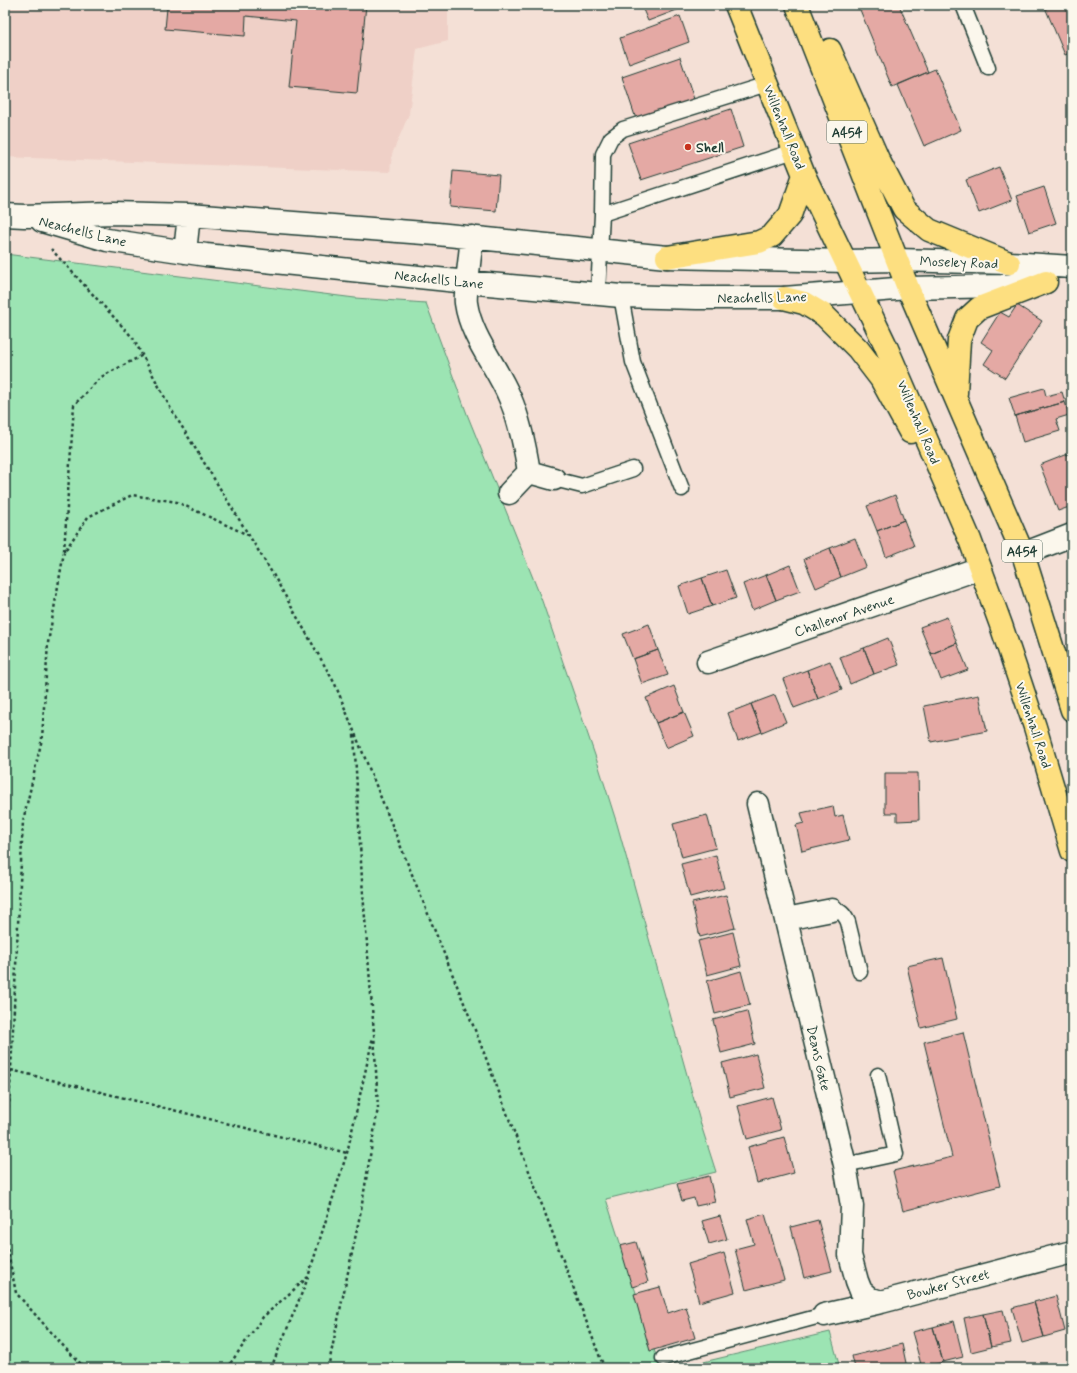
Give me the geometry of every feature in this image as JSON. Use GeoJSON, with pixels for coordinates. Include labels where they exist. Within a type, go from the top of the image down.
{"type":"FeatureCollection","features":[{"type":"Feature","properties":{"kind":"highway","name":"Willenhall Road"},"geometry":{"type":"LineString","coordinates":[[736,5],[804,175],[885,344],[970,540],[1035,727],[1072,851]]}},
{"type":"Feature","properties":{"kind":"highway","name":"A454"},"geometry":{"type":"LineString","coordinates":[[797,5],[908,288],[1023,554],[1072,710]]}},
{"type":"Feature","properties":{"kind":"highway"},"geometry":{"type":"LineString","coordinates":[[802,5],[823,33],[878,159],[904,209],[929,230],[1009,263]]}},
{"type":"Feature","properties":{"kind":"highway"},"geometry":{"type":"LineString","coordinates":[[667,257],[759,242],[772,236],[790,215],[804,175]]}},
{"type":"Feature","properties":{"kind":"highway"},"geometry":{"type":"LineString","coordinates":[[955,398],[959,340],[967,319],[979,308],[1046,282]]}},
{"type":"Feature","properties":{"kind":"highway"},"geometry":{"type":"LineString","coordinates":[[784,298],[804,303],[824,315],[858,349],[881,379],[970,540]]}},
{"type":"Feature","properties":{"kind":"street","name":"Neachells Lane"},"geometry":{"type":"LineString","coordinates":[[14,215],[113,212],[189,214],[472,237],[667,257],[846,261]]}},
{"type":"Feature","properties":{"kind":"street"},"geometry":{"type":"LineString","coordinates":[[185,252],[189,214]]}},
{"type":"Feature","properties":{"kind":"street","name":"Neachells Lane"},"geometry":{"type":"LineString","coordinates":[[14,215],[107,240],[185,252],[467,282],[621,296],[784,298],[859,291]]}},
{"type":"Feature","properties":{"kind":"street"},"geometry":{"type":"LineString","coordinates":[[472,237],[466,301],[468,315],[473,328],[510,398],[518,422],[529,472]]}},
{"type":"Feature","properties":{"kind":"street","name":"Moseley Road"},"geometry":{"type":"LineString","coordinates":[[846,261],[897,260],[1009,263],[1072,267]]}},
{"type":"Feature","properties":{"kind":"street","name":"Moseley Road"},"geometry":{"type":"LineString","coordinates":[[859,291],[908,288],[1002,286],[1046,282],[1072,273]]}},
{"type":"Feature","properties":{"kind":"street"},"geometry":{"type":"LineString","coordinates":[[529,472],[554,479]]}},
{"type":"Feature","properties":{"kind":"street"},"geometry":{"type":"LineString","coordinates":[[509,493],[529,472]]}},
{"type":"Feature","properties":{"kind":"street"},"geometry":{"type":"LineString","coordinates":[[1023,554],[1072,535]]}},
{"type":"Feature","properties":{"kind":"street","name":"Challenor Avenue"},"geometry":{"type":"LineString","coordinates":[[708,662],[980,568]]}},
{"type":"Feature","properties":{"kind":"street","name":"Deans Gate"},"geometry":{"type":"LineString","coordinates":[[758,804],[845,1165],[852,1206],[850,1255],[861,1291],[869,1298],[880,1302]]}},
{"type":"Feature","properties":{"kind":"street"},"geometry":{"type":"LineString","coordinates":[[786,919],[832,910]]}},
{"type":"Feature","properties":{"kind":"street","name":"Bowker Street"},"geometry":{"type":"LineString","coordinates":[[824,1315],[1072,1252]]}},
{"type":"Feature","properties":{"kind":"lane"},"geometry":{"type":"LineString","coordinates":[[963,5],[988,68]]}},
{"type":"Feature","properties":{"kind":"lane"},"geometry":{"type":"LineString","coordinates":[[598,293],[604,154],[610,138],[623,129],[767,84]]}},
{"type":"Feature","properties":{"kind":"lane"},"geometry":{"type":"LineString","coordinates":[[602,214],[794,151]]}},
{"type":"Feature","properties":{"kind":"lane"},"geometry":{"type":"LineString","coordinates":[[621,296],[633,362],[682,489]]}},
{"type":"Feature","properties":{"kind":"lane"},"geometry":{"type":"LineString","coordinates":[[554,479],[582,486],[633,469]]}},
{"type":"Feature","properties":{"kind":"lane"},"geometry":{"type":"LineString","coordinates":[[832,910],[839,910],[845,915],[860,972]]}},
{"type":"Feature","properties":{"kind":"lane"},"geometry":{"type":"LineString","coordinates":[[845,1165],[896,1154],[878,1075]]}},
{"type":"Feature","properties":{"kind":"lane"},"geometry":{"type":"LineString","coordinates":[[663,1358],[824,1315]]}},
{"type":"Feature","properties":{"kind":"path"},"geometry":{"type":"LineString","coordinates":[[49,246],[133,338],[171,409],[274,576],[335,684],[481,1045],[601,1360],[606,1368]]}},
{"type":"Feature","properties":{"kind":"path"},"geometry":{"type":"LineString","coordinates":[[5,1120],[9,1103],[11,1070],[20,916],[23,821],[42,738],[48,643],[64,552],[74,406],[101,378],[143,356]]}},
{"type":"Feature","properties":{"kind":"path"},"geometry":{"type":"LineString","coordinates":[[64,552],[88,517],[132,495],[177,502],[249,536]]}},
{"type":"Feature","properties":{"kind":"path"},"geometry":{"type":"LineString","coordinates":[[328,1368],[361,1210],[378,1108],[362,880],[354,731]]}},
{"type":"Feature","properties":{"kind":"path"},"geometry":{"type":"LineString","coordinates":[[271,1368],[308,1278],[347,1153],[374,1034]]}},
{"type":"Feature","properties":{"kind":"path"},"geometry":{"type":"LineString","coordinates":[[11,1070],[347,1153]]}},
{"type":"Feature","properties":{"kind":"path"},"geometry":{"type":"LineString","coordinates":[[1072,1112],[1072,1133]]}},
{"type":"Feature","properties":{"kind":"path"},"geometry":{"type":"LineString","coordinates":[[5,1237],[16,1293],[85,1368]]}},
{"type":"Feature","properties":{"kind":"path"},"geometry":{"type":"LineString","coordinates":[[227,1368],[263,1317],[308,1278]]}},
{"type":"Feature","properties":{"kind":"shaded area"},"geometry":{"type":"Polygon","coordinates":[[[5,5],[448,5],[448,41],[417,49],[409,114],[392,154],[390,172],[5,157],[5,5]]]}},
{"type":"Feature","properties":{"kind":"green space"},"geometry":{"type":"Polygon","coordinates":[[[5,254],[355,298],[426,303],[467,414],[541,598],[599,767],[617,824],[701,1125],[716,1172],[606,1199],[660,1368],[5,1368],[5,254]]]}},
{"type":"Feature","properties":{"kind":"green space"},"geometry":{"type":"Polygon","coordinates":[[[830,1332],[840,1368],[678,1368],[830,1332]]]}},
{"type":"Feature","properties":{"kind":"building"},"geometry":{"type":"Polygon","coordinates":[[[135,5],[366,5],[357,93],[289,87],[296,21],[246,16],[245,36],[165,29],[167,8],[135,5]]]}},
{"type":"Feature","properties":{"kind":"building"},"geometry":{"type":"Polygon","coordinates":[[[641,5],[680,5],[682,8],[648,21],[641,5]]]}},
{"type":"Feature","properties":{"kind":"building"},"geometry":{"type":"Polygon","coordinates":[[[858,5],[899,5],[928,72],[892,87],[858,5]]]}},
{"type":"Feature","properties":{"kind":"building"},"geometry":{"type":"Polygon","coordinates":[[[1044,5],[1072,5],[1072,52],[1065,55],[1044,5]]]}},
{"type":"Feature","properties":{"kind":"building"},"geometry":{"type":"Polygon","coordinates":[[[680,16],[689,42],[629,64],[620,38],[680,16]]]}},
{"type":"Feature","properties":{"kind":"building"},"geometry":{"type":"Polygon","coordinates":[[[680,57],[694,99],[636,119],[622,77],[680,57]]]}},
{"type":"Feature","properties":{"kind":"building"},"geometry":{"type":"Polygon","coordinates":[[[935,69],[961,130],[924,146],[898,85],[935,69]]]}},
{"type":"Feature","properties":{"kind":"building"},"geometry":{"type":"Polygon","coordinates":[[[731,109],[743,147],[641,180],[628,143],[731,109]]]}},
{"type":"Feature","properties":{"kind":"building"},"geometry":{"type":"Polygon","coordinates":[[[999,167],[1012,200],[979,213],[966,180],[999,167]]]}},
{"type":"Feature","properties":{"kind":"building"},"geometry":{"type":"Polygon","coordinates":[[[453,171],[499,175],[496,211],[450,207],[453,171]]]}},
{"type":"Feature","properties":{"kind":"building"},"geometry":{"type":"Polygon","coordinates":[[[1044,187],[1056,223],[1029,232],[1017,196],[1044,187]]]}},
{"type":"Feature","properties":{"kind":"building"},"geometry":{"type":"Polygon","coordinates":[[[1017,305],[1042,321],[1005,378],[984,364],[993,350],[981,342],[1000,312],[1009,317],[1017,305]]]}},
{"type":"Feature","properties":{"kind":"building"},"geometry":{"type":"Polygon","coordinates":[[[1069,305],[1072,305],[1072,336],[1071,336],[1069,305]]]}},
{"type":"Feature","properties":{"kind":"building"},"geometry":{"type":"Polygon","coordinates":[[[1044,388],[1046,396],[1062,392],[1065,402],[1015,416],[1009,398],[1044,388]]]}},
{"type":"Feature","properties":{"kind":"building"},"geometry":{"type":"Polygon","coordinates":[[[1065,402],[1069,415],[1056,419],[1060,431],[1023,442],[1015,416],[1065,402]]]}},
{"type":"Feature","properties":{"kind":"building"},"geometry":{"type":"Polygon","coordinates":[[[1068,454],[1072,465],[1072,506],[1058,511],[1040,465],[1068,454]]]}},
{"type":"Feature","properties":{"kind":"building"},"geometry":{"type":"Polygon","coordinates":[[[895,495],[904,520],[877,531],[867,506],[895,495]]]}},
{"type":"Feature","properties":{"kind":"building"},"geometry":{"type":"Polygon","coordinates":[[[904,520],[914,546],[886,557],[877,531],[904,520]]]}},
{"type":"Feature","properties":{"kind":"building"},"geometry":{"type":"Polygon","coordinates":[[[855,538],[866,567],[841,577],[830,548],[855,538]]]}},
{"type":"Feature","properties":{"kind":"building"},"geometry":{"type":"Polygon","coordinates":[[[830,548],[841,577],[816,588],[804,559],[830,548]]]}},
{"type":"Feature","properties":{"kind":"building"},"geometry":{"type":"Polygon","coordinates":[[[790,565],[800,591],[776,600],[766,575],[790,565]]]}},
{"type":"Feature","properties":{"kind":"building"},"geometry":{"type":"Polygon","coordinates":[[[726,570],[736,598],[712,606],[702,578],[726,570]]]}},
{"type":"Feature","properties":{"kind":"building"},"geometry":{"type":"Polygon","coordinates":[[[766,575],[776,600],[752,610],[743,584],[766,575]]]}},
{"type":"Feature","properties":{"kind":"building"},"geometry":{"type":"Polygon","coordinates":[[[702,578],[712,606],[688,614],[679,586],[702,578]]]}},
{"type":"Feature","properties":{"kind":"building"},"geometry":{"type":"Polygon","coordinates":[[[947,617],[957,643],[931,654],[920,627],[947,617]]]}},
{"type":"Feature","properties":{"kind":"building"},"geometry":{"type":"Polygon","coordinates":[[[649,624],[658,650],[633,659],[623,634],[649,624]]]}},
{"type":"Feature","properties":{"kind":"building"},"geometry":{"type":"Polygon","coordinates":[[[888,638],[899,665],[874,674],[864,648],[888,638]]]}},
{"type":"Feature","properties":{"kind":"building"},"geometry":{"type":"Polygon","coordinates":[[[957,643],[968,670],[941,680],[931,654],[957,643]]]}},
{"type":"Feature","properties":{"kind":"building"},"geometry":{"type":"Polygon","coordinates":[[[864,648],[874,674],[850,684],[840,657],[864,648]]]}},
{"type":"Feature","properties":{"kind":"building"},"geometry":{"type":"Polygon","coordinates":[[[658,650],[668,675],[642,684],[633,659],[658,650]]]}},
{"type":"Feature","properties":{"kind":"building"},"geometry":{"type":"Polygon","coordinates":[[[830,661],[842,690],[818,699],[807,670],[830,661]]]}},
{"type":"Feature","properties":{"kind":"building"},"geometry":{"type":"Polygon","coordinates":[[[807,670],[818,699],[794,708],[783,679],[807,670]]]}},
{"type":"Feature","properties":{"kind":"building"},"geometry":{"type":"Polygon","coordinates":[[[674,686],[684,712],[656,723],[646,698],[674,686]]]}},
{"type":"Feature","properties":{"kind":"building"},"geometry":{"type":"Polygon","coordinates":[[[775,695],[786,722],[762,732],[751,704],[775,695]]]}},
{"type":"Feature","properties":{"kind":"building"},"geometry":{"type":"Polygon","coordinates":[[[979,695],[987,731],[931,742],[924,706],[979,695]]]}},
{"type":"Feature","properties":{"kind":"building"},"geometry":{"type":"Polygon","coordinates":[[[751,704],[762,732],[738,741],[728,713],[751,704]]]}},
{"type":"Feature","properties":{"kind":"building"},"geometry":{"type":"Polygon","coordinates":[[[684,712],[694,736],[666,748],[656,723],[684,712]]]}},
{"type":"Feature","properties":{"kind":"building"},"geometry":{"type":"Polygon","coordinates":[[[885,773],[918,773],[919,820],[897,821],[897,813],[885,813],[885,773]]]}},
{"type":"Feature","properties":{"kind":"building"},"geometry":{"type":"Polygon","coordinates":[[[833,806],[835,817],[843,815],[849,840],[802,851],[796,825],[804,823],[801,813],[833,806]]]}},
{"type":"Feature","properties":{"kind":"building"},"geometry":{"type":"Polygon","coordinates":[[[707,815],[716,848],[682,857],[673,824],[707,815]]]}},
{"type":"Feature","properties":{"kind":"building"},"geometry":{"type":"Polygon","coordinates":[[[716,855],[724,888],[690,897],[681,864],[716,855]]]}},
{"type":"Feature","properties":{"kind":"building"},"geometry":{"type":"Polygon","coordinates":[[[726,895],[735,928],[700,937],[692,903],[726,895]]]}},
{"type":"Feature","properties":{"kind":"building"},"geometry":{"type":"Polygon","coordinates":[[[733,932],[741,966],[707,975],[698,941],[733,932]]]}},
{"type":"Feature","properties":{"kind":"building"},"geometry":{"type":"Polygon","coordinates":[[[943,958],[957,1019],[921,1028],[907,966],[943,958]]]}},
{"type":"Feature","properties":{"kind":"building"},"geometry":{"type":"Polygon","coordinates":[[[741,971],[750,1005],[715,1014],[707,981],[741,971]]]}},
{"type":"Feature","properties":{"kind":"building"},"geometry":{"type":"Polygon","coordinates":[[[747,1011],[755,1044],[721,1053],[713,1020],[747,1011]]]}},
{"type":"Feature","properties":{"kind":"building"},"geometry":{"type":"Polygon","coordinates":[[[963,1032],[1000,1186],[903,1211],[893,1171],[952,1157],[924,1042],[963,1032]]]}},
{"type":"Feature","properties":{"kind":"building"},"geometry":{"type":"Polygon","coordinates":[[[756,1054],[765,1088],[730,1097],[722,1063],[756,1054]]]}},
{"type":"Feature","properties":{"kind":"building"},"geometry":{"type":"Polygon","coordinates":[[[772,1097],[781,1130],[747,1139],[738,1106],[772,1097]]]}},
{"type":"Feature","properties":{"kind":"building"},"geometry":{"type":"Polygon","coordinates":[[[784,1137],[794,1173],[757,1183],[748,1147],[784,1137]]]}},
{"type":"Feature","properties":{"kind":"building"},"geometry":{"type":"Polygon","coordinates":[[[709,1176],[715,1202],[696,1206],[694,1198],[682,1201],[677,1184],[709,1176]]]}},
{"type":"Feature","properties":{"kind":"building"},"geometry":{"type":"Polygon","coordinates":[[[765,1214],[784,1280],[746,1290],[735,1249],[754,1244],[747,1219],[765,1214]]]}},
{"type":"Feature","properties":{"kind":"building"},"geometry":{"type":"Polygon","coordinates":[[[720,1216],[727,1239],[709,1244],[702,1221],[720,1216]]]}},
{"type":"Feature","properties":{"kind":"building"},"geometry":{"type":"Polygon","coordinates":[[[818,1220],[832,1271],[804,1278],[791,1227],[818,1220]]]}},
{"type":"Feature","properties":{"kind":"building"},"geometry":{"type":"Polygon","coordinates":[[[636,1242],[648,1282],[632,1287],[620,1246],[636,1242]]]}},
{"type":"Feature","properties":{"kind":"building"},"geometry":{"type":"Polygon","coordinates":[[[724,1253],[735,1292],[699,1302],[688,1264],[724,1253]]]}},
{"type":"Feature","properties":{"kind":"building"},"geometry":{"type":"Polygon","coordinates":[[[660,1287],[668,1313],[686,1307],[695,1338],[650,1351],[634,1294],[660,1287]]]}},
{"type":"Feature","properties":{"kind":"building"},"geometry":{"type":"Polygon","coordinates":[[[1056,1296],[1065,1331],[1044,1337],[1034,1302],[1056,1296]]]}},
{"type":"Feature","properties":{"kind":"building"},"geometry":{"type":"Polygon","coordinates":[[[1034,1302],[1044,1337],[1022,1343],[1012,1308],[1034,1302]]]}},
{"type":"Feature","properties":{"kind":"building"},"geometry":{"type":"Polygon","coordinates":[[[1003,1310],[1011,1343],[991,1347],[983,1314],[1003,1310]]]}},
{"type":"Feature","properties":{"kind":"building"},"geometry":{"type":"Polygon","coordinates":[[[983,1314],[991,1347],[971,1352],[964,1318],[983,1314]]]}},
{"type":"Feature","properties":{"kind":"building"},"geometry":{"type":"Polygon","coordinates":[[[954,1321],[963,1357],[943,1362],[933,1327],[954,1321]]]}},
{"type":"Feature","properties":{"kind":"building"},"geometry":{"type":"Polygon","coordinates":[[[933,1327],[943,1362],[922,1368],[912,1332],[933,1327]]]}},
{"type":"Feature","properties":{"kind":"building"},"geometry":{"type":"Polygon","coordinates":[[[902,1344],[907,1368],[855,1368],[852,1356],[902,1344]]]}},
{"type":"Feature","properties":{"kind":"place","name":"Shell"},"geometry":{"type":"Point","coordinates":[688,147]}}]}
